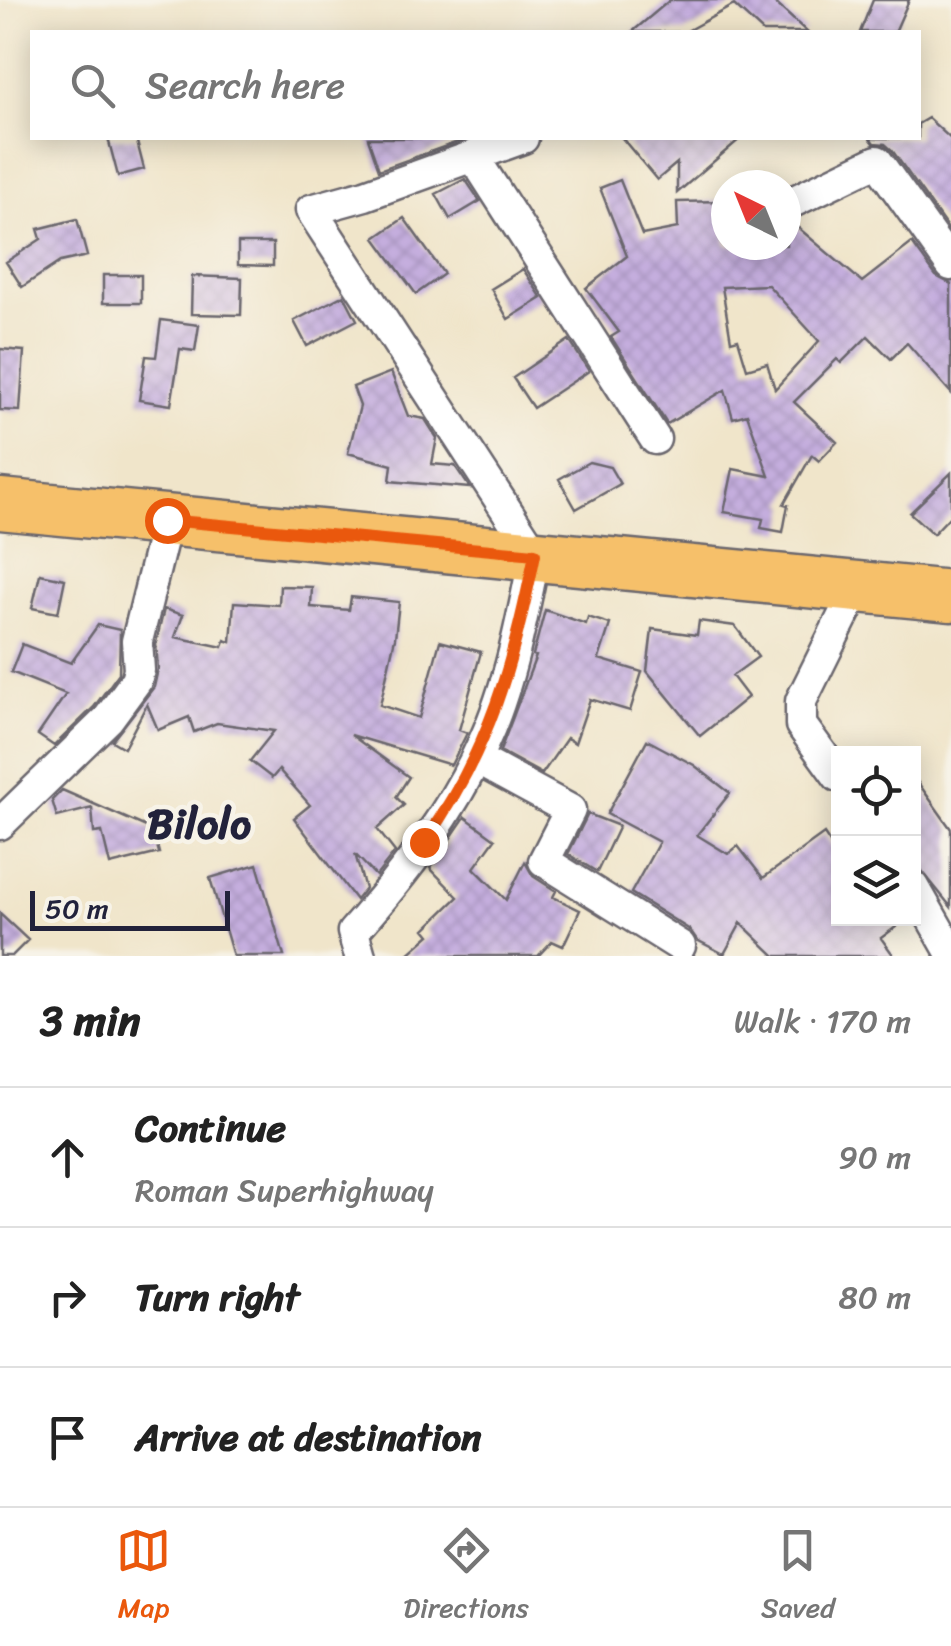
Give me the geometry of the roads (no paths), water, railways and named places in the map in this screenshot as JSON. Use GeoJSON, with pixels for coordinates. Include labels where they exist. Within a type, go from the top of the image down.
{"type":"FeatureCollection","features":[{"type":"Feature","properties":{"kind":"main road"},"geometry":{"type":"LineString","coordinates":[[0,504],[951,596]]}},
{"type":"Feature","properties":{"kind":"street"},"geometry":{"type":"LineString","coordinates":[[360,956],[353,932],[450,806],[476,759],[494,716],[535,554],[311,210],[365,195],[517,140]]}},
{"type":"Feature","properties":{"kind":"street"},"geometry":{"type":"LineString","coordinates":[[472,156],[654,439]]}},
{"type":"Feature","properties":{"kind":"street"},"geometry":{"type":"LineString","coordinates":[[801,197],[877,161],[951,265]]}},
{"type":"Feature","properties":{"kind":"street"},"geometry":{"type":"LineString","coordinates":[[0,824],[108,719],[136,681],[136,641],[167,520]]}},
{"type":"Feature","properties":{"kind":"street"},"geometry":{"type":"LineString","coordinates":[[831,766],[801,725],[801,701],[858,586]]}},
{"type":"Feature","properties":{"kind":"street"},"geometry":{"type":"LineString","coordinates":[[476,759],[570,810],[544,862],[680,946]]}},
{"type":"Feature","properties":{"kind":"street"},"geometry":{"type":"LineString","coordinates":[[921,899],[951,952]]}},
{"type":"Feature","properties":{"kind":"district","name":"Bilolo"},"geometry":{"type":"Point","coordinates":[199,824]}}]}
